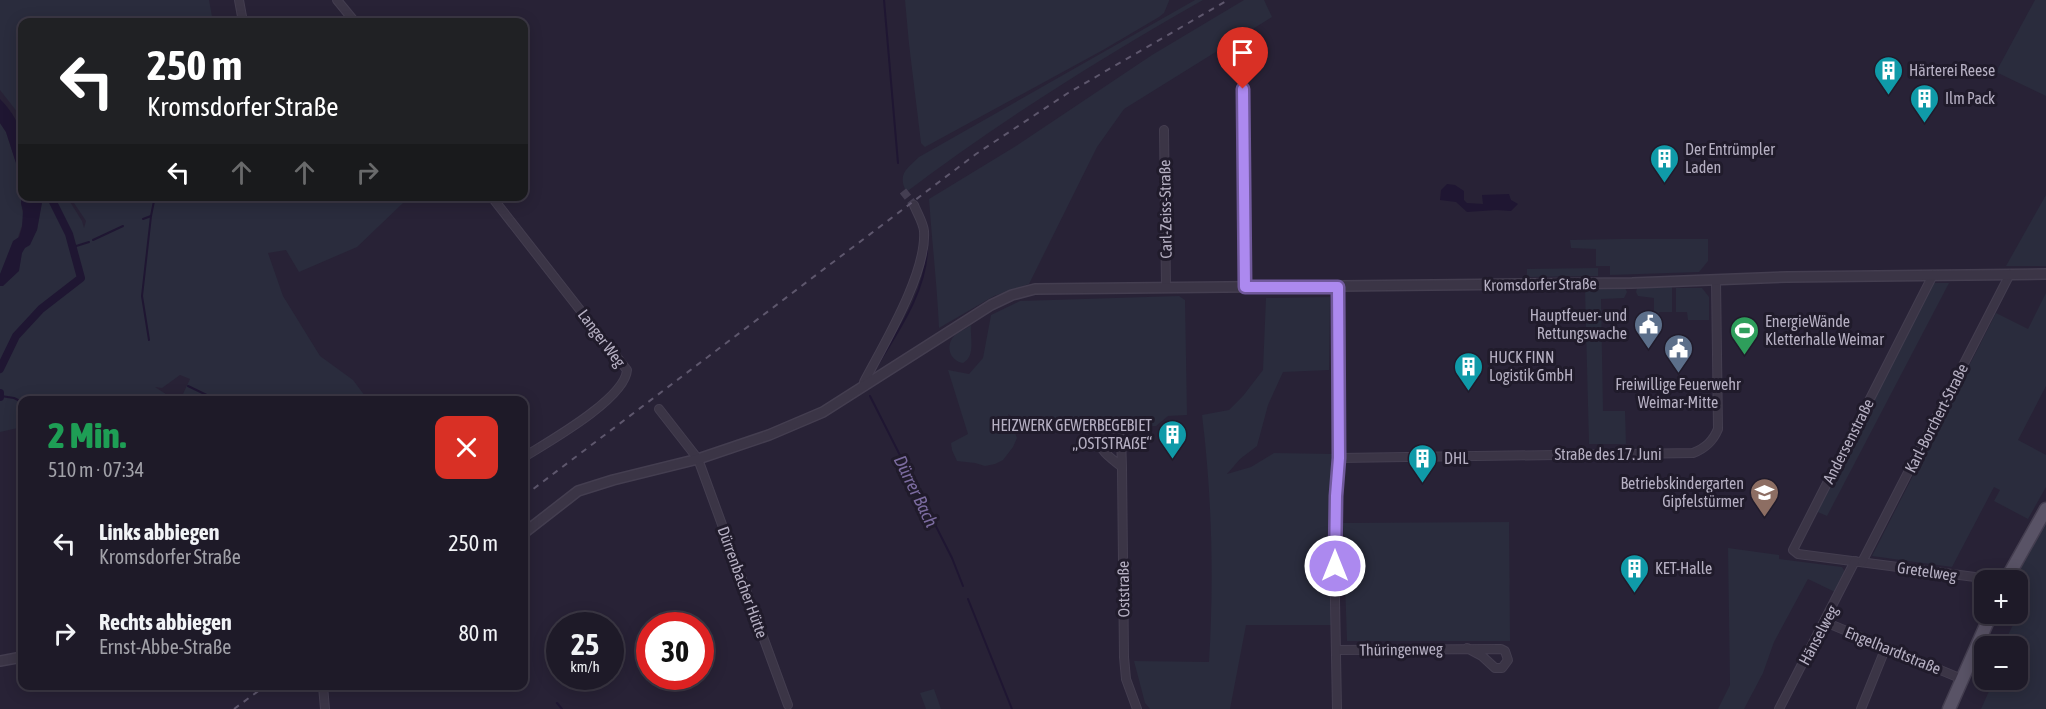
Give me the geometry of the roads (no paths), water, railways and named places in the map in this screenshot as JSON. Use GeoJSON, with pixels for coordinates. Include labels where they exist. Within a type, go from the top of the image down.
{"type":"FeatureCollection","features":[{"type":"Feature","properties":{"kind":"main road"},"geometry":{"type":"LineString","coordinates":[[2012,570],[2046,508]]}},
{"type":"Feature","properties":{"kind":"main road"},"geometry":{"type":"LineString","coordinates":[[1949,709],[1987,624]]}},
{"type":"Feature","properties":{"kind":"street"},"geometry":{"type":"LineString","coordinates":[[239,0],[242,18]]}},
{"type":"Feature","properties":{"kind":"street"},"geometry":{"type":"LineString","coordinates":[[337,0],[352,18]]}},
{"type":"Feature","properties":{"kind":"street"},"geometry":{"type":"LineString","coordinates":[[1243,89],[1245,287]]}},
{"type":"Feature","properties":{"kind":"street","name":"Carl-Zeiss-Straße"},"geometry":{"type":"LineString","coordinates":[[1164,130],[1166,287]]}},
{"type":"Feature","properties":{"kind":"street","name":"Langer Weg"},"geometry":{"type":"LineString","coordinates":[[495,201],[627,370],[622,386],[608,399],[576,424],[528,454]]}},
{"type":"Feature","properties":{"kind":"street"},"geometry":{"type":"LineString","coordinates":[[528,530],[578,491],[698,459],[769,435],[823,412],[864,386],[906,299],[918,268],[924,241],[924,227],[914,205]]}},
{"type":"Feature","properties":{"kind":"street","name":"Karl-Borchert-Straße"},"geometry":{"type":"LineString","coordinates":[[1859,562],[2010,274]]}},
{"type":"Feature","properties":{"kind":"street","name":"Kromsdorfer Straße"},"geometry":{"type":"LineString","coordinates":[[864,386],[991,305],[1012,295],[1035,290],[1632,283],[2046,274]]}},
{"type":"Feature","properties":{"kind":"street","name":"Andersenstraße"},"geometry":{"type":"LineString","coordinates":[[1859,562],[1798,554],[1793,550],[1933,275]]}},
{"type":"Feature","properties":{"kind":"street","name":"Straße des 17. Juni"},"geometry":{"type":"LineString","coordinates":[[1339,458],[1693,453],[1703,449],[1715,436],[1718,423],[1716,280]]}},
{"type":"Feature","properties":{"kind":"street"},"geometry":{"type":"LineString","coordinates":[[1337,709],[1335,546],[1339,458],[1338,287]]}},
{"type":"Feature","properties":{"kind":"street","name":"Dürrenbacher Hütte"},"geometry":{"type":"LineString","coordinates":[[659,409],[698,459],[788,705]]}},
{"type":"Feature","properties":{"kind":"street","name":"Oststraße"},"geometry":{"type":"LineString","coordinates":[[1122,466],[1124,657],[1126,680],[1137,709]]}},
{"type":"Feature","properties":{"kind":"street","name":"Gretelweg"},"geometry":{"type":"LineString","coordinates":[[1859,562],[1974,577]]}},
{"type":"Feature","properties":{"kind":"street","name":"Hänselweg"},"geometry":{"type":"LineString","coordinates":[[1779,709],[1859,562]]}},
{"type":"Feature","properties":{"kind":"street","name":"Engelhardtstraße"},"geometry":{"type":"LineString","coordinates":[[1825,622],[1962,679]]}},
{"type":"Feature","properties":{"kind":"street"},"geometry":{"type":"LineString","coordinates":[[1861,709],[1886,647]]}},
{"type":"Feature","properties":{"kind":"street","name":"Thüringenweg"},"geometry":{"type":"LineString","coordinates":[[1336,650],[1467,648],[1501,648],[1505,651],[1508,660],[1502,668],[1495,668],[1482,656],[1467,648]]}},
{"type":"Feature","properties":{"kind":"street"},"geometry":{"type":"LineString","coordinates":[[0,661],[18,658]]}},
{"type":"Feature","properties":{"kind":"street"},"geometry":{"type":"LineString","coordinates":[[323,690],[325,709]]}},
{"type":"Feature","properties":{"kind":"waterway","name":"Dürrer Bach"},"geometry":{"type":"LineString","coordinates":[[884,0],[898,163]]}},
{"type":"Feature","properties":{"kind":"waterway"},"geometry":{"type":"LineString","coordinates":[[0,369],[16,336],[41,309],[81,278],[69,234],[52,201]]}},
{"type":"Feature","properties":{"kind":"waterway"},"geometry":{"type":"LineString","coordinates":[[151,216],[154,201]]}},
{"type":"Feature","properties":{"kind":"waterway"},"geometry":{"type":"LineString","coordinates":[[143,219],[151,216],[142,296],[149,340]]}},
{"type":"Feature","properties":{"kind":"waterway"},"geometry":{"type":"LineString","coordinates":[[93,240],[123,226]]}},
{"type":"Feature","properties":{"kind":"waterway"},"geometry":{"type":"LineString","coordinates":[[73,247],[89,242]]}},
{"type":"Feature","properties":{"kind":"waterway","name":"Dürrer Bach"},"geometry":{"type":"LineString","coordinates":[[877,366],[916,297],[927,251]]}},
{"type":"Feature","properties":{"kind":"waterway"},"geometry":{"type":"LineString","coordinates":[[188,386],[209,396]]}},
{"type":"Feature","properties":{"kind":"waterway"},"geometry":{"type":"LineString","coordinates":[[1,396],[18,400]]}},
{"type":"Feature","properties":{"kind":"waterway","name":"Dürrer Bach"},"geometry":{"type":"LineString","coordinates":[[870,396],[952,558],[963,586]]}},
{"type":"Feature","properties":{"kind":"waterway","name":"Dürrer Bach"},"geometry":{"type":"LineString","coordinates":[[968,599],[1012,709]]}},
{"type":"Feature","properties":{"kind":"waterway"},"geometry":{"type":"LineString","coordinates":[[557,703],[562,709]]}},
{"type":"Feature","properties":{"kind":"tunnel"},"geometry":{"type":"LineString","coordinates":[[903,191],[914,205]]}},
{"type":"Feature","properties":{"kind":"railway"},"geometry":{"type":"LineString","coordinates":[[528,493],[976,154],[1068,93],[1228,0]]}},
{"type":"Feature","properties":{"kind":"railway"},"geometry":{"type":"LineString","coordinates":[[234,709],[260,690]]}},
{"type":"Feature","properties":{"kind":"place","name":"Härterei Reese"},"geometry":{"type":"Point","coordinates":[1888,96]}},
{"type":"Feature","properties":{"kind":"place","name":"Ilm Pack"},"geometry":{"type":"Point","coordinates":[1924,124]}},
{"type":"Feature","properties":{"kind":"place","name":"Der Entrümpler Laden"},"geometry":{"type":"Point","coordinates":[1664,184]}},
{"type":"Feature","properties":{"kind":"place","name":"Hauptfeuer- und Rettungswache"},"geometry":{"type":"Point","coordinates":[1648,350]}},
{"type":"Feature","properties":{"kind":"place","name":"EnergieWände Kletterhalle Weimar"},"geometry":{"type":"Point","coordinates":[1744,356]}},
{"type":"Feature","properties":{"kind":"place","name":"Freiwillige Feuerwehr Weimar-Mitte"},"geometry":{"type":"Point","coordinates":[1678,374]}},
{"type":"Feature","properties":{"kind":"place","name":"HUCK FINN Logistik GmbH"},"geometry":{"type":"Point","coordinates":[1468,392]}},
{"type":"Feature","properties":{"kind":"place","name":"HEIZWERK GEWERBEGEBIET „OSTSTRAßE“"},"geometry":{"type":"Point","coordinates":[1173,460]}},
{"type":"Feature","properties":{"kind":"place","name":"DHL"},"geometry":{"type":"Point","coordinates":[1423,484]}},
{"type":"Feature","properties":{"kind":"place","name":"Betriebskindergarten Gipfelstürmer"},"geometry":{"type":"Point","coordinates":[1765,518]}},
{"type":"Feature","properties":{"kind":"place","name":"KET-Halle"},"geometry":{"type":"Point","coordinates":[1634,594]}}]}
